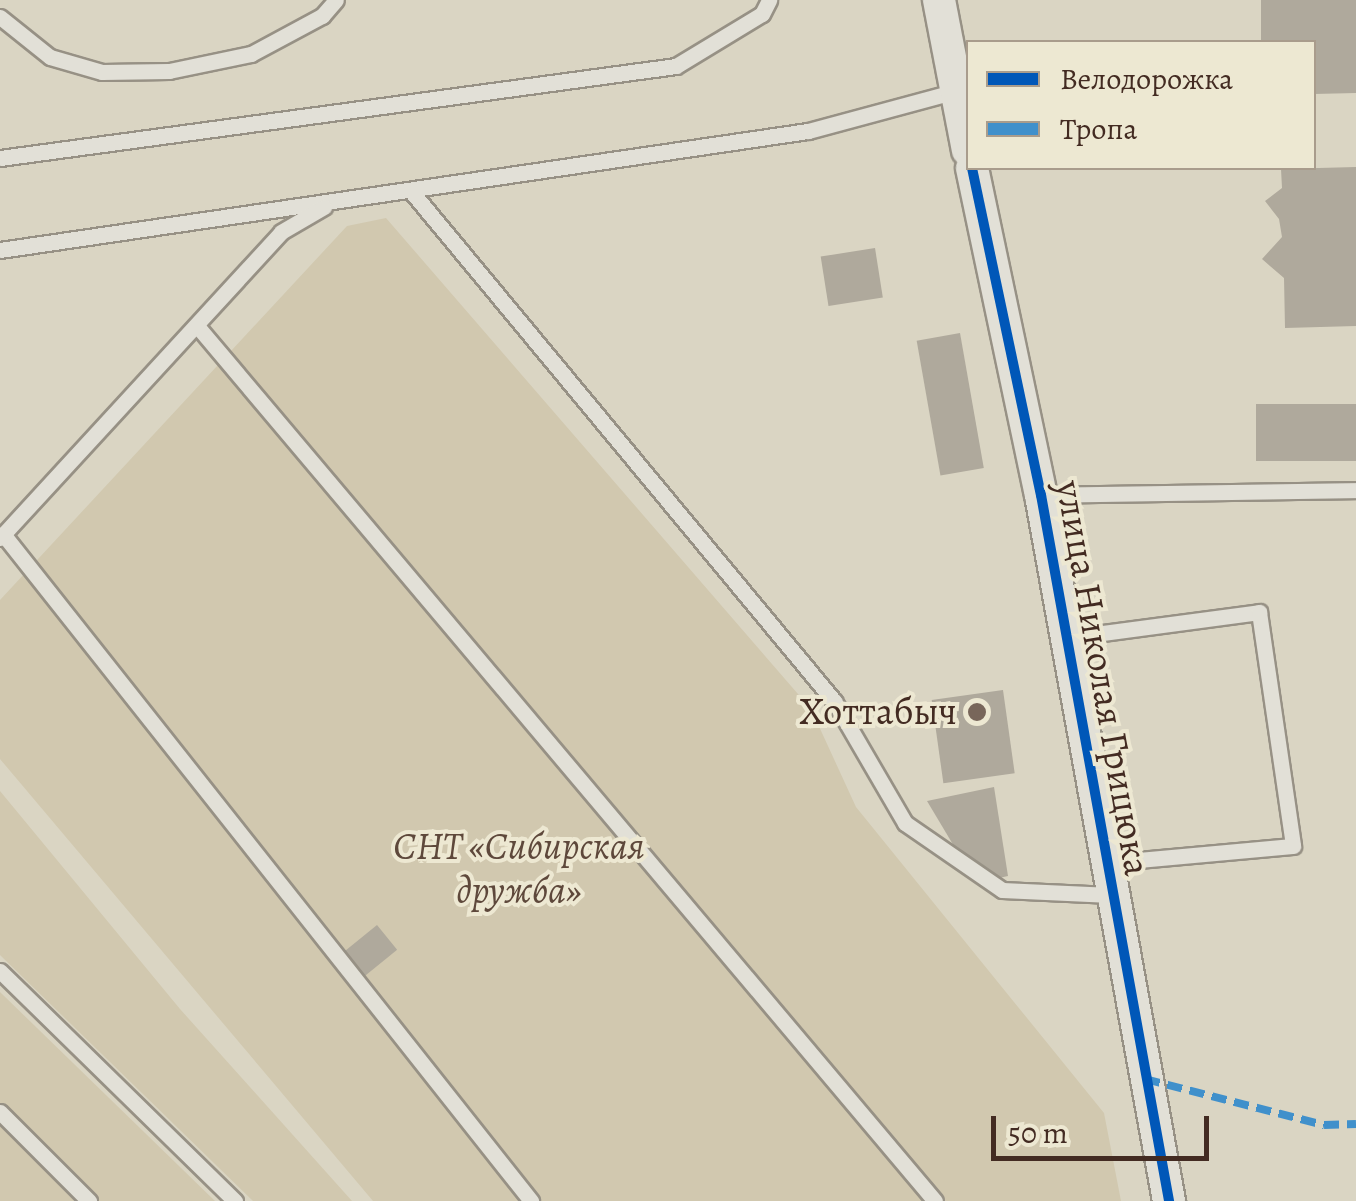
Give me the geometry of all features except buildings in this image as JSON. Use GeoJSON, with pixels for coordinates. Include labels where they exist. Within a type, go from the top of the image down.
{"type":"FeatureCollection","features":[{"type":"Feature","properties":{"kind":"street"},"geometry":{"type":"LineString","coordinates":[[939,0],[966,140]]}},
{"type":"Feature","properties":{"kind":"street","name":"улица Николая Грицюка"},"geometry":{"type":"LineString","coordinates":[[972,170],[1040,495],[1170,1201]]}},
{"type":"Feature","properties":{"kind":"lane"},"geometry":{"type":"LineString","coordinates":[[0,17],[50,57],[102,72],[169,72],[251,54],[322,16],[336,0]]}},
{"type":"Feature","properties":{"kind":"lane"},"geometry":{"type":"LineString","coordinates":[[0,158],[676,66],[762,14],[769,0]]}},
{"type":"Feature","properties":{"kind":"lane"},"geometry":{"type":"LineString","coordinates":[[0,250],[808,132],[956,91]]}},
{"type":"Feature","properties":{"kind":"lane"},"geometry":{"type":"LineString","coordinates":[[410,191],[834,700],[905,823],[1002,890],[1108,879],[1293,846],[1258,612],[1065,638]]}},
{"type":"Feature","properties":{"kind":"lane"},"geometry":{"type":"LineString","coordinates":[[332,203],[280,232],[198,327],[2,536],[531,1201]]}},
{"type":"Feature","properties":{"kind":"lane"},"geometry":{"type":"LineString","coordinates":[[198,327],[935,1201]]}},
{"type":"Feature","properties":{"kind":"lane"},"geometry":{"type":"LineString","coordinates":[[1040,495],[1356,490]]}},
{"type":"Feature","properties":{"kind":"lane"},"geometry":{"type":"LineString","coordinates":[[0,971],[235,1201]]}},
{"type":"Feature","properties":{"kind":"lane"},"geometry":{"type":"LineString","coordinates":[[0,1112],[89,1201]]}},
{"type":"Feature","properties":{"kind":"green space","name":"СНТ «Сибирская дружба»"},"geometry":{"type":"Polygon","coordinates":[[[386,218],[811,709],[856,807],[1104,1113],[1121,1201],[373,1201],[0,759],[0,600],[347,226],[386,218]]]}},
{"type":"Feature","properties":{"kind":"green space"},"geometry":{"type":"Polygon","coordinates":[[[0,791],[180,1009],[352,1201],[253,1201],[0,955],[0,791]]]}},
{"type":"Feature","properties":{"kind":"green space"},"geometry":{"type":"Polygon","coordinates":[[[0,992],[215,1201],[0,1201],[0,992]]]}},
{"type":"Feature","properties":{"kind":"marked path"},"geometry":{"type":"LineString","coordinates":[[1145,1079],[1324,1125],[1356,1124]]}},
{"type":"Feature","properties":{"kind":"cycle path"},"geometry":{"type":"LineString","coordinates":[[972,170],[1041,495],[1169,1201]]}},
{"type":"Feature","properties":{"kind":"place","name":"Хоттабыч"},"geometry":{"type":"Point","coordinates":[977,712]}}]}
